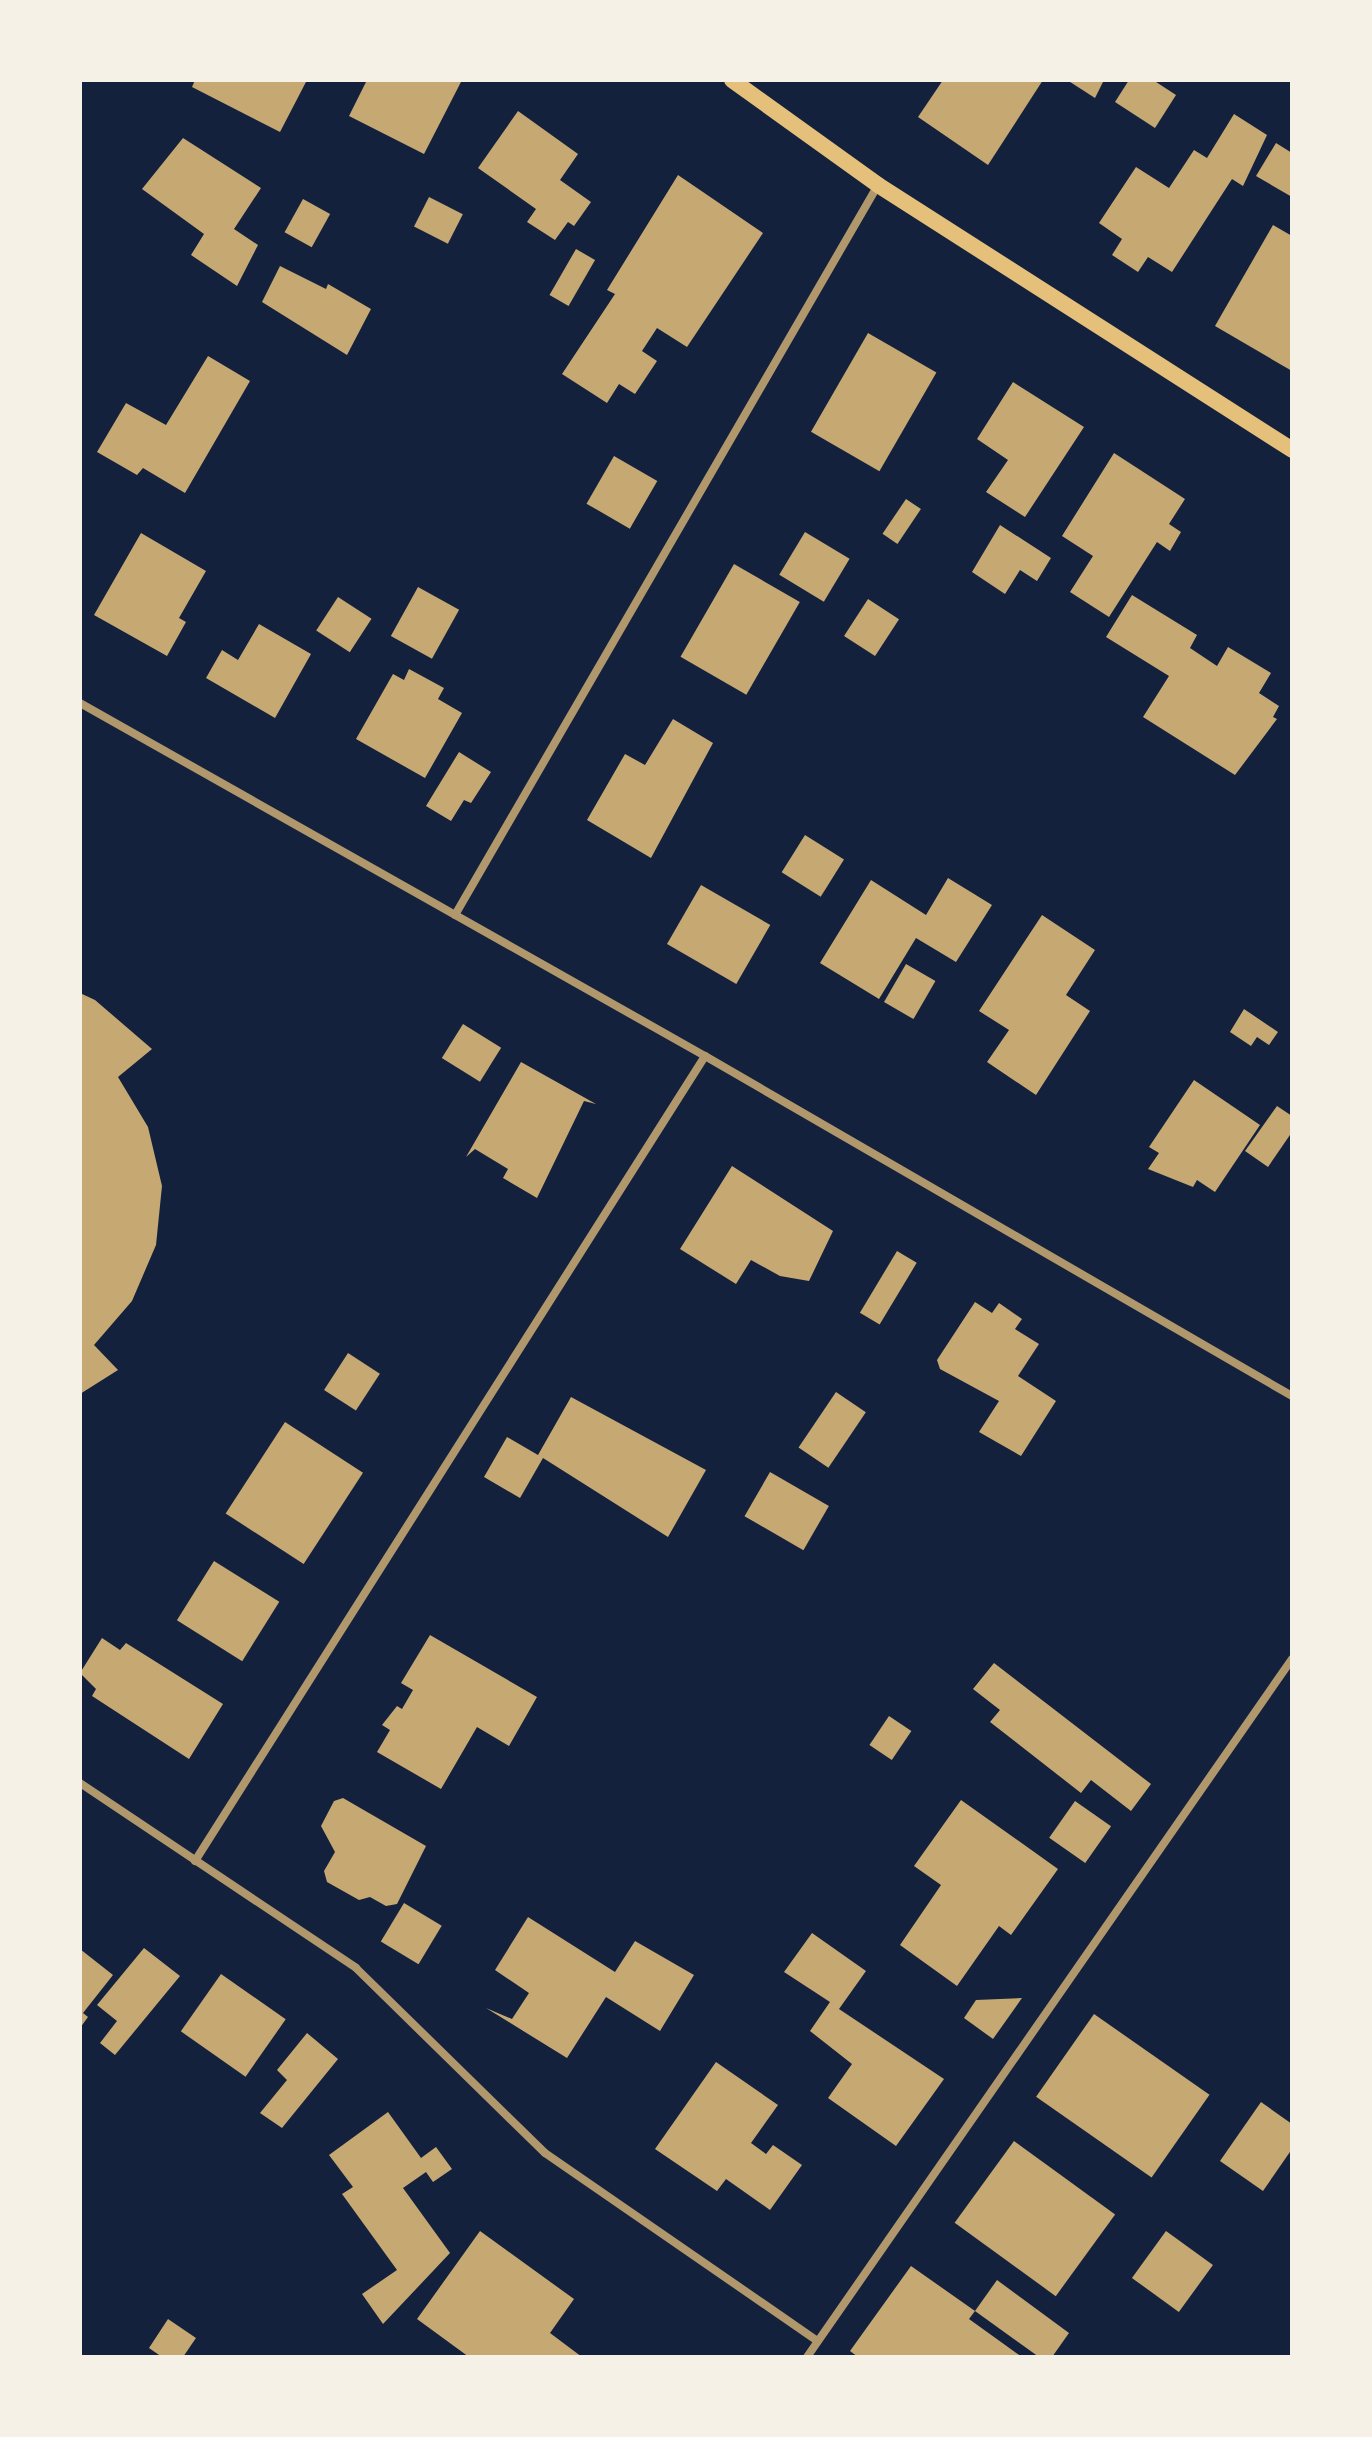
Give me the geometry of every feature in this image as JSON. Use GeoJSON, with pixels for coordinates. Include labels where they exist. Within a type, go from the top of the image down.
{"type":"FeatureCollection","features":[{"type":"Feature","properties":{"kind":"main road"},"geometry":{"type":"LineString","coordinates":[[732,80],[878,185],[1292,450]]}},
{"type":"Feature","properties":{"kind":"street"},"geometry":{"type":"LineString","coordinates":[[455,915],[878,185]]}},
{"type":"Feature","properties":{"kind":"street"},"geometry":{"type":"LineString","coordinates":[[80,703],[705,1056],[1292,1396]]}},
{"type":"Feature","properties":{"kind":"street"},"geometry":{"type":"LineString","coordinates":[[195,1861],[705,1056]]}},
{"type":"Feature","properties":{"kind":"street"},"geometry":{"type":"LineString","coordinates":[[807,2357],[1292,1659]]}},
{"type":"Feature","properties":{"kind":"street"},"geometry":{"type":"LineString","coordinates":[[80,1783],[356,1968],[545,2153],[818,2341]]}},
{"type":"Feature","properties":{"kind":"building"},"geometry":{"type":"Polygon","coordinates":[[[195,80],[307,80],[280,132],[192,87],[195,80]]]}},
{"type":"Feature","properties":{"kind":"building"},"geometry":{"type":"Polygon","coordinates":[[[367,80],[462,80],[424,154],[349,116],[367,80]]]}},
{"type":"Feature","properties":{"kind":"building"},"geometry":{"type":"Polygon","coordinates":[[[943,80],[1043,80],[988,165],[918,117],[943,80]]]}},
{"type":"Feature","properties":{"kind":"building"},"geometry":{"type":"Polygon","coordinates":[[[1067,80],[1104,80],[1095,98],[1067,80]]]}},
{"type":"Feature","properties":{"kind":"building"},"geometry":{"type":"Polygon","coordinates":[[[1129,80],[1153,80],[1176,95],[1155,128],[1115,102],[1129,80]]]}},
{"type":"Feature","properties":{"kind":"building"},"geometry":{"type":"Polygon","coordinates":[[[518,111],[578,154],[560,180],[591,202],[574,226],[568,222],[555,240],[527,222],[536,209],[478,168],[518,111]]]}},
{"type":"Feature","properties":{"kind":"building"},"geometry":{"type":"Polygon","coordinates":[[[1234,114],[1267,135],[1243,186],[1232,179],[1172,272],[1148,257],[1138,272],[1112,255],[1122,239],[1099,223],[1136,167],[1169,188],[1194,150],[1207,158],[1234,114]]]}},
{"type":"Feature","properties":{"kind":"building"},"geometry":{"type":"Polygon","coordinates":[[[183,138],[261,188],[234,229],[258,245],[237,286],[191,255],[204,234],[142,189],[183,138]]]}},
{"type":"Feature","properties":{"kind":"building"},"geometry":{"type":"Polygon","coordinates":[[[1276,143],[1292,153],[1292,197],[1256,176],[1276,143]]]}},
{"type":"Feature","properties":{"kind":"building"},"geometry":{"type":"Polygon","coordinates":[[[678,175],[763,233],[687,347],[657,328],[642,351],[657,361],[635,394],[619,384],[607,403],[562,374],[615,294],[607,290],[678,175]]]}},
{"type":"Feature","properties":{"kind":"building"},"geometry":{"type":"Polygon","coordinates":[[[429,197],[463,214],[448,244],[414,226],[429,197]]]}},
{"type":"Feature","properties":{"kind":"building"},"geometry":{"type":"Polygon","coordinates":[[[303,199],[330,214],[312,247],[285,232],[303,199]]]}},
{"type":"Feature","properties":{"kind":"building"},"geometry":{"type":"Polygon","coordinates":[[[1273,225],[1292,236],[1292,371],[1215,326],[1273,225]]]}},
{"type":"Feature","properties":{"kind":"building"},"geometry":{"type":"Polygon","coordinates":[[[576,249],[595,260],[569,306],[550,295],[576,249]]]}},
{"type":"Feature","properties":{"kind":"building"},"geometry":{"type":"Polygon","coordinates":[[[280,266],[326,289],[328,284],[371,309],[347,355],[262,302],[280,266]]]}},
{"type":"Feature","properties":{"kind":"building"},"geometry":{"type":"Polygon","coordinates":[[[868,333],[936,372],[879,471],[811,432],[868,333]]]}},
{"type":"Feature","properties":{"kind":"building"},"geometry":{"type":"Polygon","coordinates":[[[208,356],[250,381],[185,493],[143,468],[137,475],[97,452],[126,403],[166,425],[208,356]]]}},
{"type":"Feature","properties":{"kind":"building"},"geometry":{"type":"Polygon","coordinates":[[[1013,382],[1084,427],[1025,517],[986,492],[1008,460],[977,439],[1013,382]]]}},
{"type":"Feature","properties":{"kind":"building"},"geometry":{"type":"Polygon","coordinates":[[[1114,453],[1185,499],[1169,524],[1181,532],[1170,551],[1157,542],[1109,617],[1070,592],[1093,556],[1062,536],[1114,453]]]}},
{"type":"Feature","properties":{"kind":"building"},"geometry":{"type":"Polygon","coordinates":[[[614,456],[657,481],[630,529],[586,504],[614,456]]]}},
{"type":"Feature","properties":{"kind":"building"},"geometry":{"type":"Polygon","coordinates":[[[906,499],[921,509],[897,544],[883,534],[906,499]]]}},
{"type":"Feature","properties":{"kind":"building"},"geometry":{"type":"Polygon","coordinates":[[[1000,525],[1051,558],[1037,581],[1020,570],[1005,594],[972,572],[1000,525]]]}},
{"type":"Feature","properties":{"kind":"building"},"geometry":{"type":"Polygon","coordinates":[[[805,532],[850,559],[824,602],[779,575],[805,532]]]}},
{"type":"Feature","properties":{"kind":"building"},"geometry":{"type":"Polygon","coordinates":[[[141,533],[206,571],[179,618],[186,622],[167,656],[94,615],[141,533]]]}},
{"type":"Feature","properties":{"kind":"building"},"geometry":{"type":"Polygon","coordinates":[[[734,564],[800,602],[746,695],[680,657],[734,564]]]}},
{"type":"Feature","properties":{"kind":"building"},"geometry":{"type":"Polygon","coordinates":[[[418,587],[459,610],[432,659],[391,636],[418,587]]]}},
{"type":"Feature","properties":{"kind":"building"},"geometry":{"type":"Polygon","coordinates":[[[1132,595],[1197,635],[1190,648],[1217,666],[1228,647],[1271,673],[1259,693],[1279,706],[1273,717],[1277,719],[1235,775],[1143,717],[1169,676],[1106,637],[1132,595]]]}},
{"type":"Feature","properties":{"kind":"building"},"geometry":{"type":"Polygon","coordinates":[[[338,597],[372,619],[350,652],[316,631],[338,597]]]}},
{"type":"Feature","properties":{"kind":"building"},"geometry":{"type":"Polygon","coordinates":[[[868,599],[899,619],[875,656],[844,636],[868,599]]]}},
{"type":"Feature","properties":{"kind":"building"},"geometry":{"type":"Polygon","coordinates":[[[259,624],[311,654],[275,718],[206,678],[222,650],[238,660],[259,624]]]}},
{"type":"Feature","properties":{"kind":"building"},"geometry":{"type":"Polygon","coordinates":[[[409,669],[444,688],[438,699],[462,713],[425,778],[356,739],[393,674],[404,680],[409,669]]]}},
{"type":"Feature","properties":{"kind":"building"},"geometry":{"type":"Polygon","coordinates":[[[673,719],[713,743],[651,858],[587,820],[625,754],[645,765],[673,719]]]}},
{"type":"Feature","properties":{"kind":"building"},"geometry":{"type":"Polygon","coordinates":[[[459,752],[491,772],[471,803],[464,800],[451,821],[426,806],[459,752]]]}},
{"type":"Feature","properties":{"kind":"building"},"geometry":{"type":"Polygon","coordinates":[[[805,835],[844,859],[821,897],[782,872],[805,835]]]}},
{"type":"Feature","properties":{"kind":"building"},"geometry":{"type":"Polygon","coordinates":[[[948,878],[992,905],[956,962],[916,938],[879,999],[820,963],[871,880],[926,915],[948,878]]]}},
{"type":"Feature","properties":{"kind":"building"},"geometry":{"type":"Polygon","coordinates":[[[701,885],[770,925],[736,984],[667,944],[701,885]]]}},
{"type":"Feature","properties":{"kind":"building"},"geometry":{"type":"Polygon","coordinates":[[[1042,915],[1095,950],[1066,995],[1090,1011],[1036,1095],[987,1062],[1009,1030],[979,1011],[1042,915]]]}},
{"type":"Feature","properties":{"kind":"building"},"geometry":{"type":"Polygon","coordinates":[[[906,964],[935,981],[913,1019],[884,1002],[906,964]]]}},
{"type":"Feature","properties":{"kind":"building"},"geometry":{"type":"Polygon","coordinates":[[[80,993],[95,1000],[152,1049],[118,1077],[148,1127],[162,1186],[156,1245],[132,1301],[94,1345],[118,1370],[80,1394],[80,993]]]}},
{"type":"Feature","properties":{"kind":"building"},"geometry":{"type":"Polygon","coordinates":[[[1244,1009],[1278,1032],[1269,1045],[1257,1037],[1251,1046],[1230,1032],[1244,1009]]]}},
{"type":"Feature","properties":{"kind":"building"},"geometry":{"type":"Polygon","coordinates":[[[463,1024],[501,1048],[480,1082],[442,1058],[463,1024]]]}},
{"type":"Feature","properties":{"kind":"building"},"geometry":{"type":"Polygon","coordinates":[[[521,1062],[596,1104],[584,1101],[537,1198],[503,1178],[508,1169],[475,1149],[466,1157],[521,1062]]]}},
{"type":"Feature","properties":{"kind":"building"},"geometry":{"type":"Polygon","coordinates":[[[1194,1080],[1260,1125],[1215,1192],[1197,1180],[1193,1187],[1148,1169],[1159,1153],[1149,1147],[1194,1080]]]}},
{"type":"Feature","properties":{"kind":"building"},"geometry":{"type":"Polygon","coordinates":[[[1277,1106],[1292,1116],[1292,1132],[1268,1167],[1245,1151],[1277,1106]]]}},
{"type":"Feature","properties":{"kind":"building"},"geometry":{"type":"Polygon","coordinates":[[[732,1166],[833,1231],[809,1281],[780,1276],[751,1260],[736,1284],[680,1249],[732,1166]]]}},
{"type":"Feature","properties":{"kind":"building"},"geometry":{"type":"Polygon","coordinates":[[[897,1251],[917,1263],[880,1325],[860,1313],[897,1251]]]}},
{"type":"Feature","properties":{"kind":"building"},"geometry":{"type":"Polygon","coordinates":[[[975,1302],[992,1313],[999,1303],[1022,1319],[1015,1329],[1039,1344],[1018,1376],[1056,1401],[1021,1456],[979,1432],[999,1401],[940,1369],[937,1360],[975,1302]]]}},
{"type":"Feature","properties":{"kind":"building"},"geometry":{"type":"Polygon","coordinates":[[[348,1353],[380,1374],[356,1411],[324,1390],[348,1353]]]}},
{"type":"Feature","properties":{"kind":"building"},"geometry":{"type":"Polygon","coordinates":[[[836,1392],[866,1412],[828,1468],[799,1448],[836,1392]]]}},
{"type":"Feature","properties":{"kind":"building"},"geometry":{"type":"Polygon","coordinates":[[[571,1397],[706,1470],[668,1537],[543,1458],[520,1498],[484,1477],[507,1437],[538,1455],[571,1397]]]}},
{"type":"Feature","properties":{"kind":"building"},"geometry":{"type":"Polygon","coordinates":[[[285,1422],[363,1473],[304,1564],[226,1513],[285,1422]]]}},
{"type":"Feature","properties":{"kind":"building"},"geometry":{"type":"Polygon","coordinates":[[[770,1472],[829,1506],[803,1550],[744,1516],[770,1472]]]}},
{"type":"Feature","properties":{"kind":"building"},"geometry":{"type":"Polygon","coordinates":[[[214,1561],[279,1602],[242,1661],[177,1620],[214,1561]]]}},
{"type":"Feature","properties":{"kind":"building"},"geometry":{"type":"Polygon","coordinates":[[[430,1635],[537,1697],[509,1746],[477,1727],[441,1789],[377,1752],[390,1730],[382,1725],[397,1706],[402,1709],[413,1690],[401,1683],[430,1635]]]}},
{"type":"Feature","properties":{"kind":"building"},"geometry":{"type":"Polygon","coordinates":[[[102,1638],[120,1650],[126,1643],[223,1704],[189,1759],[92,1696],[96,1689],[80,1673],[102,1638]]]}},
{"type":"Feature","properties":{"kind":"building"},"geometry":{"type":"Polygon","coordinates":[[[994,1663],[1151,1784],[1131,1811],[1091,1780],[1081,1793],[990,1722],[1000,1710],[973,1689],[994,1663]]]}},
{"type":"Feature","properties":{"kind":"building"},"geometry":{"type":"Polygon","coordinates":[[[889,1716],[911,1731],[892,1760],[869,1745],[889,1716]]]}},
{"type":"Feature","properties":{"kind":"building"},"geometry":{"type":"Polygon","coordinates":[[[343,1798],[426,1846],[397,1904],[386,1906],[370,1897],[359,1900],[327,1882],[324,1871],[335,1852],[321,1826],[334,1801],[343,1798]]]}},
{"type":"Feature","properties":{"kind":"building"},"geometry":{"type":"Polygon","coordinates":[[[961,1800],[1058,1869],[1011,1935],[999,1926],[957,1986],[900,1945],[941,1885],[914,1866],[961,1800]]]}},
{"type":"Feature","properties":{"kind":"building"},"geometry":{"type":"Polygon","coordinates":[[[1075,1801],[1111,1826],[1085,1863],[1049,1838],[1075,1801]]]}},
{"type":"Feature","properties":{"kind":"building"},"geometry":{"type":"Polygon","coordinates":[[[404,1903],[442,1926],[419,1964],[381,1942],[404,1903]]]}},
{"type":"Feature","properties":{"kind":"building"},"geometry":{"type":"Polygon","coordinates":[[[528,1917],[615,1972],[635,1941],[694,1975],[660,2031],[606,1997],[567,2058],[486,2008],[512,2019],[529,1993],[495,1970],[528,1917]]]}},
{"type":"Feature","properties":{"kind":"building"},"geometry":{"type":"Polygon","coordinates":[[[812,1933],[866,1971],[839,2009],[944,2079],[896,2146],[828,2098],[852,2064],[810,2031],[830,2002],[784,1972],[812,1933]]]}},
{"type":"Feature","properties":{"kind":"building"},"geometry":{"type":"Polygon","coordinates":[[[144,1948],[180,1976],[115,2055],[100,2043],[117,2021],[97,2005],[144,1948]]]}},
{"type":"Feature","properties":{"kind":"building"},"geometry":{"type":"Polygon","coordinates":[[[80,1949],[113,1975],[83,2013],[88,2017],[80,2028],[80,1949]]]}},
{"type":"Feature","properties":{"kind":"building"},"geometry":{"type":"Polygon","coordinates":[[[221,1974],[286,2019],[246,2077],[181,2031],[221,1974]]]}},
{"type":"Feature","properties":{"kind":"building"},"geometry":{"type":"Polygon","coordinates":[[[1022,1998],[993,2039],[964,2018],[976,2000],[1022,1998]]]}},
{"type":"Feature","properties":{"kind":"building"},"geometry":{"type":"Polygon","coordinates":[[[1094,2014],[1210,2095],[1152,2178],[1036,2097],[1094,2014]]]}},
{"type":"Feature","properties":{"kind":"building"},"geometry":{"type":"Polygon","coordinates":[[[307,2033],[338,2059],[282,2128],[260,2113],[287,2080],[277,2070],[307,2033]]]}},
{"type":"Feature","properties":{"kind":"building"},"geometry":{"type":"Polygon","coordinates":[[[716,2062],[778,2105],[751,2143],[766,2154],[773,2145],[802,2165],[770,2210],[726,2179],[717,2191],[655,2149],[716,2062]]]}},
{"type":"Feature","properties":{"kind":"building"},"geometry":{"type":"Polygon","coordinates":[[[1261,2102],[1292,2124],[1292,2149],[1263,2191],[1220,2161],[1261,2102]]]}},
{"type":"Feature","properties":{"kind":"building"},"geometry":{"type":"Polygon","coordinates":[[[388,2112],[421,2158],[436,2147],[452,2169],[433,2182],[426,2172],[403,2188],[450,2253],[383,2324],[362,2294],[397,2270],[342,2194],[353,2187],[329,2155],[388,2112]]]}},
{"type":"Feature","properties":{"kind":"building"},"geometry":{"type":"Polygon","coordinates":[[[1014,2141],[1115,2214],[1056,2296],[955,2223],[1014,2141]]]}},
{"type":"Feature","properties":{"kind":"building"},"geometry":{"type":"Polygon","coordinates":[[[480,2231],[574,2299],[550,2333],[582,2357],[469,2357],[417,2319],[480,2231]]]}},
{"type":"Feature","properties":{"kind":"building"},"geometry":{"type":"Polygon","coordinates":[[[1166,2231],[1213,2265],[1179,2312],[1132,2278],[1166,2231]]]}},
{"type":"Feature","properties":{"kind":"building"},"geometry":{"type":"Polygon","coordinates":[[[911,2266],[975,2311],[969,2319],[1022,2357],[858,2357],[850,2351],[911,2266]]]}},
{"type":"Feature","properties":{"kind":"building"},"geometry":{"type":"Polygon","coordinates":[[[997,2280],[1069,2333],[1052,2357],[1039,2357],[975,2311],[997,2280]]]}},
{"type":"Feature","properties":{"kind":"building"},"geometry":{"type":"Polygon","coordinates":[[[168,2319],[196,2338],[183,2357],[162,2357],[149,2348],[168,2319]]]}}]}
